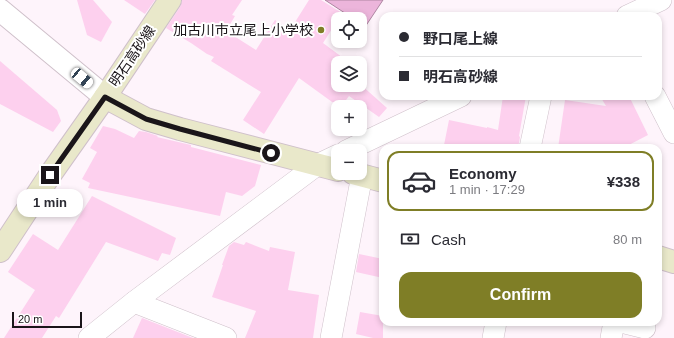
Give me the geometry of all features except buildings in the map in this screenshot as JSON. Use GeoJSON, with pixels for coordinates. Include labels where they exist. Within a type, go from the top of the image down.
{"type":"FeatureCollection","features":[{"type":"Feature","properties":{"kind":"main road","name":"明石高砂線"},"geometry":{"type":"LineString","coordinates":[[0,251],[50,175],[105,97],[170,0]]}},
{"type":"Feature","properties":{"kind":"main road"},"geometry":{"type":"LineString","coordinates":[[105,97],[146,119],[331,168]]}},
{"type":"Feature","properties":{"kind":"main road"},"geometry":{"type":"LineString","coordinates":[[367,177],[379,180]]}},
{"type":"Feature","properties":{"kind":"main road"},"geometry":{"type":"LineString","coordinates":[[662,259],[674,262]]}},
{"type":"Feature","properties":{"kind":"street"},"geometry":{"type":"LineString","coordinates":[[636,12],[661,0]]}},
{"type":"Feature","properties":{"kind":"street"},"geometry":{"type":"LineString","coordinates":[[0,10],[105,97]]}},
{"type":"Feature","properties":{"kind":"street"},"geometry":{"type":"LineString","coordinates":[[361,144],[453,100]]}},
{"type":"Feature","properties":{"kind":"street"},"geometry":{"type":"LineString","coordinates":[[531,144],[540,100]]}},
{"type":"Feature","properties":{"kind":"street"},"geometry":{"type":"LineString","coordinates":[[657,100],[674,133]]}},
{"type":"Feature","properties":{"kind":"street"},"geometry":{"type":"LineString","coordinates":[[89,338],[134,302],[317,165],[331,158]]}},
{"type":"Feature","properties":{"kind":"street"},"geometry":{"type":"LineString","coordinates":[[331,338],[357,180]]}},
{"type":"Feature","properties":{"kind":"street"},"geometry":{"type":"LineString","coordinates":[[134,302],[226,338]]}},
{"type":"Feature","properties":{"kind":"street"},"geometry":{"type":"LineString","coordinates":[[493,338],[495,326]]}},
{"type":"Feature","properties":{"kind":"street"},"geometry":{"type":"LineString","coordinates":[[611,338],[613,326]]}},
{"type":"Feature","properties":{"kind":"street"},"geometry":{"type":"LineString","coordinates":[[637,326],[645,328]]}},
{"type":"Feature","properties":{"kind":"shaded area"},"geometry":{"type":"Polygon","coordinates":[[[325,0],[383,0],[367,24],[367,12],[343,12],[325,0]]]}},
{"type":"Feature","properties":{"kind":"place","name":"加古川市立尾上小学校"},"geometry":{"type":"Point","coordinates":[321,30]}},
{"type":"Feature","properties":{"kind":"route"},"geometry":{"type":"LineString","coordinates":[[50,175],[105,97],[146,119],[271,153]]}}]}
